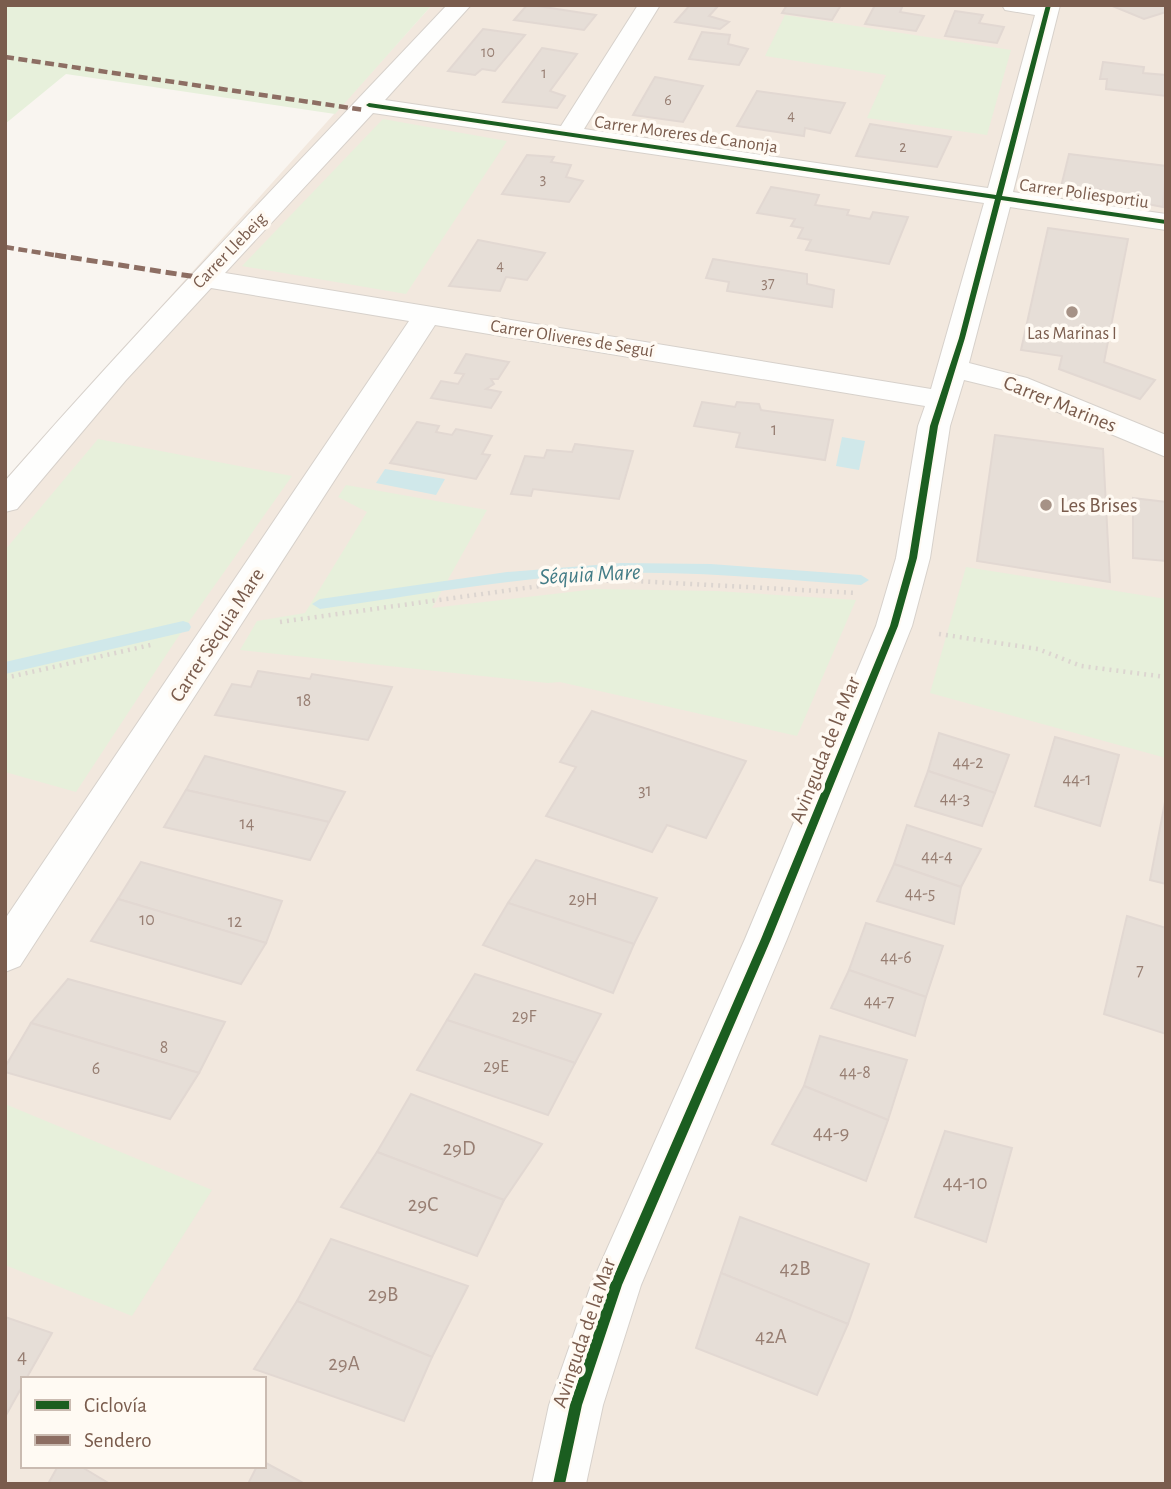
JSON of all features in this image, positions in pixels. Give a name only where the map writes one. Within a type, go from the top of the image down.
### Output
[{"type":"street","name":"Carrer Llebeig","points":[[5,502],[115,374],[460,5]]},
{"type":"street","points":[[568,134],[649,5]]},
{"type":"street","name":"Avinguda de la Mar","points":[[559,1484],[576,1405],[616,1285],[766,939],[894,626],[912,558],[934,426],[999,197],[1037,7]]},
{"type":"street","name":"Carrer Moreres de Canonja","points":[[369,105],[999,197]]},
{"type":"street","name":"Carrer Poliesportiu","points":[[999,197],[1166,222]]},
{"type":"street","name":"Carrer Oliveres de Seguí","points":[[203,278],[913,396],[947,383]]},
{"type":"street","name":"Carrer Sèquia Mare","points":[[5,954],[427,315]]},
{"type":"street","name":"Carrer Marines","points":[[947,383],[1016,384],[1166,447]]},
{"type":"path","points":[[5,678],[219,632],[547,585],[618,580],[855,593]]},
{"type":"path","points":[[894,626],[1038,649],[1081,666],[1166,677]]},
{"type":"shaded area","points":[[432,5],[1166,5],[1166,1484],[5,1484],[5,480]]},
{"type":"green space","points":[[5,5],[432,5],[335,114],[66,74],[5,124]]},
{"type":"green space","points":[[785,15],[1011,50],[987,135],[867,118],[886,75],[765,56]]},
{"type":"green space","points":[[383,119],[507,141],[406,294],[242,266]]},
{"type":"green space","points":[[98,439],[292,476],[176,640],[76,792],[5,772],[5,550]]},
{"type":"green space","points":[[346,485],[487,510],[432,608],[596,589],[716,591],[856,600],[797,736],[560,682],[548,683],[240,650],[257,621],[305,613],[367,512],[338,497]]},
{"type":"green space","points":[[966,567],[1166,599],[1166,758],[930,693]]},
{"type":"green space","points":[[5,1104],[212,1190],[132,1316],[5,1265]]},
{"type":"water","points":[[842,437],[865,441],[859,470],[836,466]]},
{"type":"water","points":[[385,469],[445,479],[436,495],[376,483]]},
{"type":"building","points":[[527,5],[596,15],[584,30],[514,20]]},
{"type":"building","points":[[690,5],[719,5],[709,16],[729,22],[720,29],[675,22]]},
{"type":"building","points":[[787,5],[841,5],[832,20],[782,13]]},
{"type":"building","points":[[875,5],[903,5],[900,12],[924,16],[916,31],[865,24]]},
{"type":"building","points":[[1110,5],[1166,5],[1166,12],[1144,19]]},
{"type":"building","points":[[955,11],[983,15],[979,23],[1004,27],[997,43],[945,36]]},
{"type":"building","points":[[483,29],[525,35],[495,71],[482,69],[475,75],[448,71]]},
{"type":"building","points":[[702,32],[730,35],[728,44],[748,49],[739,65],[689,59]]},
{"type":"building","points":[[542,48],[577,54],[550,91],[565,96],[557,108],[503,102]]},
{"type":"building","points":[[1103,62],[1144,67],[1143,73],[1166,75],[1166,96],[1106,89],[1107,79],[1100,79]]},
{"type":"building","points":[[655,77],[703,86],[683,122],[633,115]]},
{"type":"building","points":[[757,91],[845,103],[830,133],[805,128],[804,136],[737,126]]},
{"type":"building","points":[[870,124],[951,137],[937,167],[856,156]]},
{"type":"building","points":[[1069,154],[1166,166],[1163,207],[1142,203],[1143,197],[1125,194],[1122,201],[1100,197],[1102,190],[1088,188],[1086,195],[1060,191]]},
{"type":"building","points":[[527,155],[554,157],[551,162],[571,165],[566,177],[583,181],[569,202],[502,194]]},
{"type":"building","points":[[771,187],[819,195],[815,205],[849,210],[847,215],[870,219],[873,212],[908,217],[889,264],[806,250],[811,240],[798,238],[803,228],[791,226],[795,219],[757,213]]},
{"type":"building","name":"Las Marinas I","points":[[1048,228],[1128,239],[1104,362],[1155,380],[1140,399],[1059,369],[1062,356],[1021,350]]},
{"type":"building","points":[[478,240],[545,253],[527,280],[506,277],[500,291],[449,286]]},
{"type":"building","points":[[713,259],[807,274],[807,284],[834,290],[832,307],[727,291],[729,282],[706,278]]},
{"type":"building","points":[[466,354],[509,362],[498,379],[491,379],[494,384],[486,389],[501,392],[491,408],[431,398],[441,381],[458,384],[464,374],[455,373]]},
{"type":"building","points":[[702,402],[735,407],[737,402],[759,404],[761,410],[833,420],[825,460],[736,447],[740,433],[694,426]]},
{"type":"building","points":[[417,422],[439,426],[436,432],[452,435],[456,429],[492,436],[482,454],[490,455],[476,479],[390,463]]},
{"type":"building","name":"Les Brises","points":[[995,435],[1103,449],[1110,582],[977,561]]},
{"type":"building","points":[[575,444],[633,451],[619,499],[533,489],[531,496],[511,494],[525,456],[544,458],[547,450],[572,452]]},
{"type":"building","points":[[1133,498],[1166,502],[1166,561],[1133,558]]},
{"type":"building","points":[[258,671],[310,679],[312,674],[392,687],[368,740],[215,715],[232,684],[251,687]]},
{"type":"building","points":[[592,711],[746,761],[706,838],[667,825],[652,852],[546,816],[576,767],[560,762]]},
{"type":"building","points":[[939,733],[1009,755],[995,793],[928,771]]},
{"type":"building","points":[[1055,737],[1119,755],[1100,826],[1035,806]]},
{"type":"building","points":[[205,756],[345,792],[329,822],[186,790]]},
{"type":"building","points":[[928,771],[995,793],[982,826],[915,806]]},
{"type":"building","points":[[186,790],[329,822],[310,860],[164,827]]},
{"type":"building","points":[[1166,797],[1166,884],[1150,880]]},
{"type":"building","points":[[907,825],[981,849],[961,887],[894,864]]},
{"type":"building","points":[[536,860],[657,898],[634,944],[508,903]]},
{"type":"building","points":[[141,862],[282,901],[266,943],[118,899]]},
{"type":"building","points":[[894,864],[961,887],[954,924],[877,901]]},
{"type":"building","points":[[118,899],[266,943],[241,984],[91,941]]},
{"type":"building","points":[[508,903],[634,944],[613,993],[483,945]]},
{"type":"building","points":[[1127,916],[1166,928],[1166,1034],[1104,1014]]},
{"type":"building","points":[[866,923],[943,946],[926,997],[849,970]]},
{"type":"building","points":[[849,970],[926,997],[915,1036],[831,1008]]},
{"type":"building","points":[[475,974],[601,1014],[575,1063],[447,1020]]},
{"type":"building","points":[[68,979],[225,1022],[199,1073],[31,1023]]},
{"type":"building","points":[[447,1020],[575,1063],[548,1115],[417,1070]]},
{"type":"building","points":[[31,1023],[199,1073],[170,1119],[5,1072],[5,1067]]},
{"type":"building","points":[[820,1036],[907,1060],[888,1120],[804,1086]]},
{"type":"building","points":[[804,1086],[888,1120],[866,1181],[772,1144]]},
{"type":"building","points":[[411,1094],[542,1144],[504,1200],[377,1152]]},
{"type":"building","points":[[945,1131],[1012,1148],[986,1242],[915,1217]]},
{"type":"building","points":[[377,1152],[504,1200],[477,1256],[341,1207]]},
{"type":"building","points":[[740,1217],[869,1264],[848,1324],[721,1273]]},
{"type":"building","points":[[331,1239],[468,1286],[432,1357],[297,1301]]},
{"type":"building","points":[[721,1273],[848,1324],[817,1395],[696,1348]]},
{"type":"building","points":[[297,1301],[432,1357],[404,1421],[254,1369]]},
{"type":"building","points":[[5,1317],[52,1333],[27,1377],[21,1377],[21,1389],[5,1417]]},
{"type":"building","points":[[266,1463],[305,1484],[248,1484],[256,1468],[266,1468]]},
{"type":"building","points":[[57,1468],[83,1468],[110,1484],[48,1484]]},
{"type":"waterway","name":"Séquia Mare","points":[[320,604],[507,577],[621,568],[711,570],[861,580]]},
{"type":"waterway","name":"Séquia Mare","points":[[5,668],[183,627]]},
{"type":"marked path","points":[[5,57],[364,110]]},
{"type":"marked path","points":[[5,247],[203,278]]},
{"type":"cycle path","points":[[559,1484],[576,1405],[616,1285],[766,939],[894,626],[913,558],[934,426],[962,338],[1049,5]]},
{"type":"cycle path","points":[[369,105],[1166,222]]},
{"type":"place","name":"Las Marinas I","points":[[1072,312]]},
{"type":"place","name":"Les Brises","points":[[1046,505]]}]
